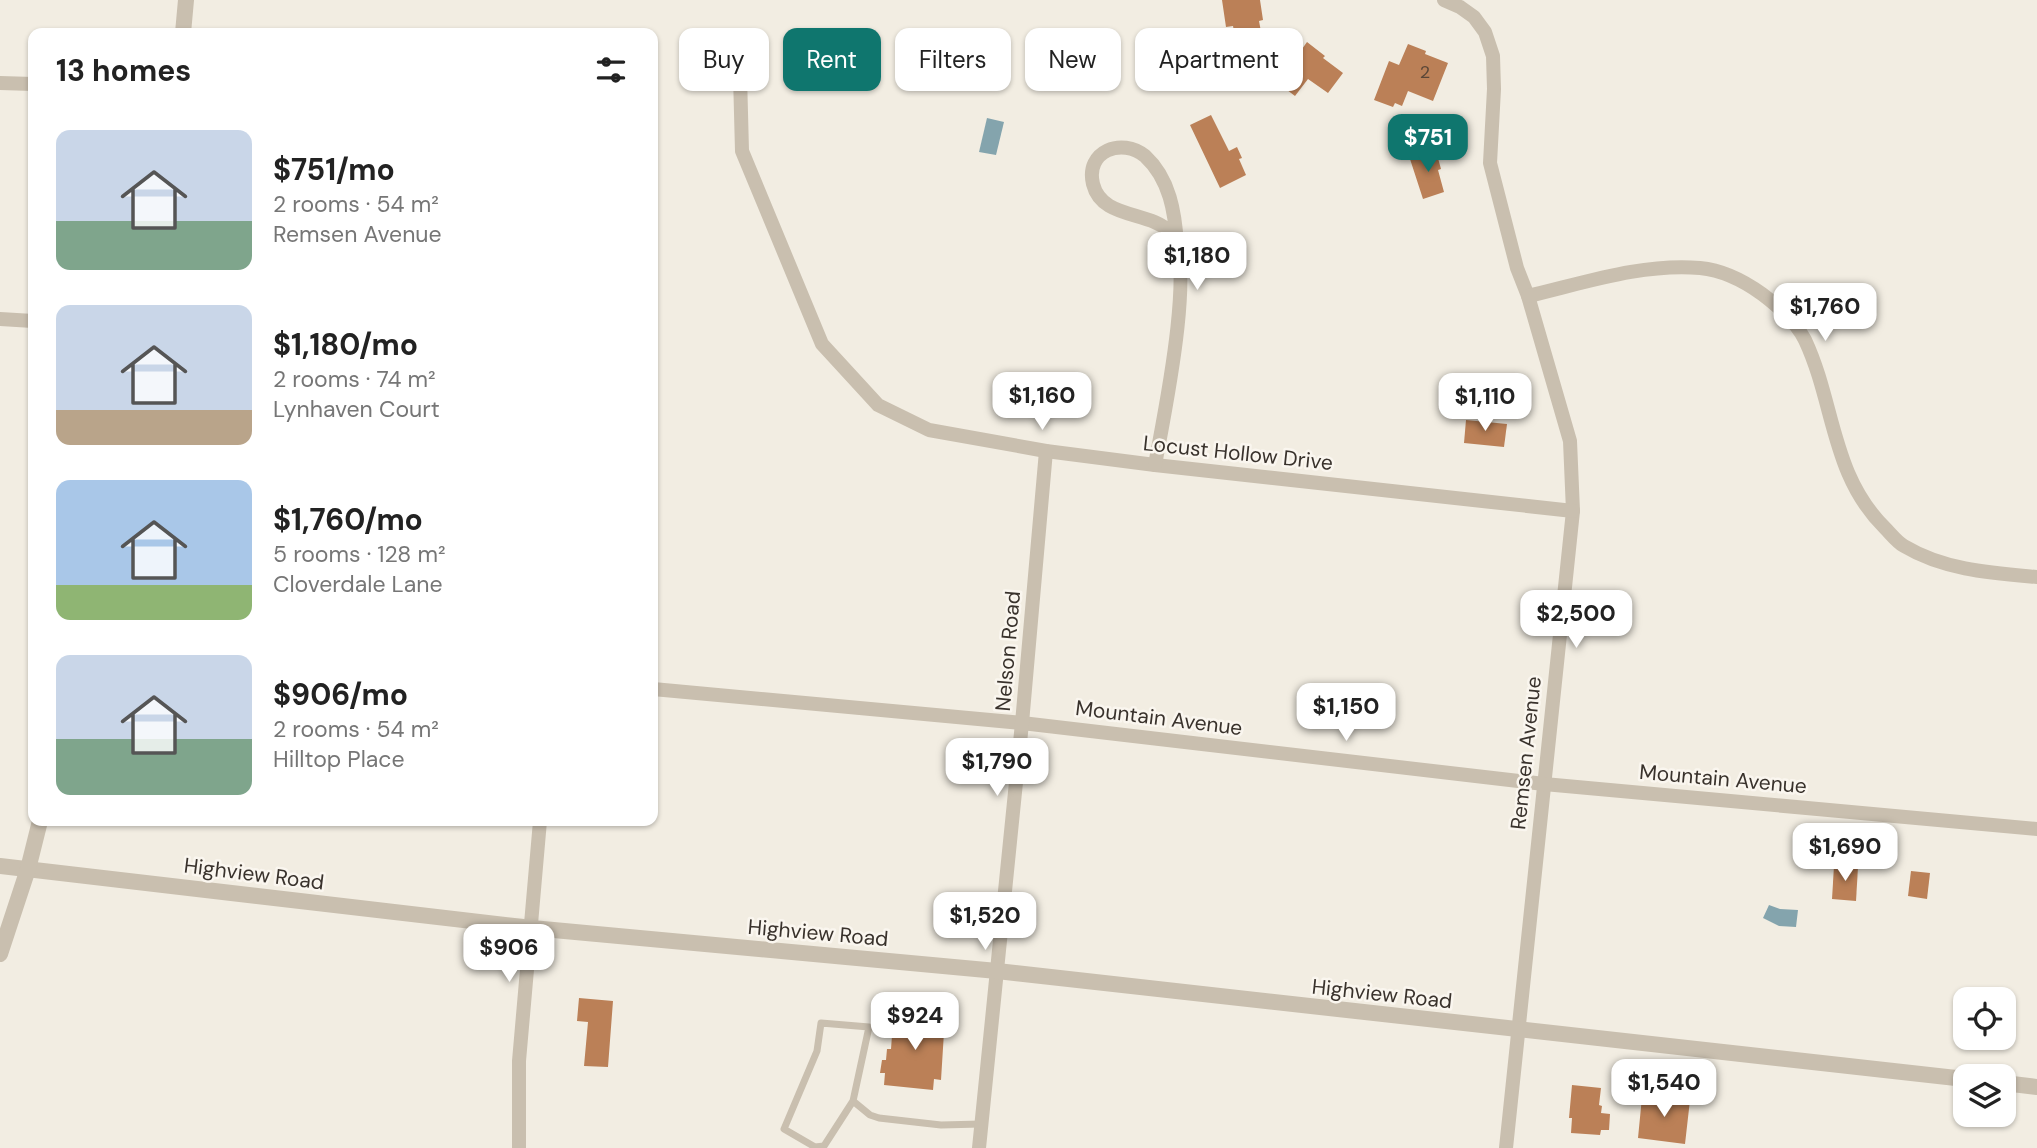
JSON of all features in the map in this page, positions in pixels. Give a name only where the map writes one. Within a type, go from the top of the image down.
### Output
[{"type":"street","points":[[183,28],[186,0]]},
{"type":"street","name":"Remsen Avenue","points":[[1444,0],[1474,17],[1485,32],[1493,56],[1490,163],[1514,257],[1570,441],[1573,511],[1506,1148]]},
{"type":"street","points":[[0,83],[28,84]]},
{"type":"street","name":"Locust Hollow Drive","points":[[740,91],[742,150],[822,344],[878,405],[929,430],[1046,450],[1154,465],[1573,511]]},
{"type":"street","points":[[1154,465],[1173,365],[1181,281],[1177,244],[1171,200],[1161,177],[1144,156],[1123,146],[1114,147],[1098,156],[1092,177],[1099,197],[1119,211],[1164,228],[1171,233],[1177,244]]},
{"type":"street","points":[[1528,296],[1649,268],[1701,268],[1748,284],[1780,308],[1805,339],[1843,465],[1870,514],[1902,545],[1943,565],[2037,578]]},
{"type":"street","points":[[0,319],[28,321]]},
{"type":"street","name":"Nelson Road","points":[[979,1148],[1023,723],[1046,450]]},
{"type":"street","name":"Mountain Avenue","points":[[658,689],[1023,723],[1544,784],[2037,830]]},
{"type":"street","points":[[0,954],[28,869],[39,826]]},
{"type":"street","points":[[519,1148],[519,1060],[540,826]]},
{"type":"street","name":"Highview Road","points":[[0,866],[532,928],[998,971],[1953,1078]]},
{"type":"street","points":[[2016,1084],[2037,1087]]},
{"type":"lane","points":[[821,1023],[869,1027],[853,1101],[824,1146],[815,1147],[784,1129],[817,1051],[821,1023]]},
{"type":"lane","points":[[853,1101],[870,1115],[879,1118],[941,1125],[982,1124]]},
{"type":"water","points":[[987,118],[1004,122],[996,155],[979,152]]},
{"type":"water","points":[[1769,905],[1798,910],[1796,927],[1779,926],[1763,918]]},
{"type":"building","points":[[1222,0],[1260,0],[1263,20],[1259,21],[1260,28],[1226,27]]},
{"type":"building","points":[[1307,42],[1343,73],[1328,93],[1308,79],[1303,86],[1303,48]]},
{"type":"building","points":[[1408,44],[1448,63],[1433,101],[1408,91],[1402,106],[1395,103],[1393,107],[1374,100],[1389,61],[1399,65]]},
{"type":"building","points":[[1211,115],[1229,151],[1237,147],[1246,175],[1220,188],[1190,125]]},
{"type":"building","points":[[1436,151],[1444,192],[1423,199],[1410,159]]},
{"type":"building","points":[[1466,420],[1507,424],[1504,447],[1464,443]]},
{"type":"building","points":[[1834,866],[1858,867],[1856,901],[1832,899]]},
{"type":"building","points":[[1911,871],[1930,873],[1927,899],[1908,896]]},
{"type":"building","points":[[579,998],[613,1001],[608,1067],[584,1066],[588,1022],[577,1021]]},
{"type":"building","points":[[900,1012],[945,1016],[941,1080],[934,1079],[933,1090],[884,1085],[885,1073],[880,1073],[882,1060],[886,1060],[887,1049],[891,1049],[893,1022],[899,1022]]},
{"type":"building","points":[[1572,1085],[1601,1088],[1599,1105],[1602,1106],[1601,1113],[1610,1114],[1609,1130],[1601,1130],[1600,1135],[1571,1133],[1572,1118],[1569,1118]]},
{"type":"building","points":[[1653,1095],[1690,1100],[1685,1144],[1638,1138],[1642,1097],[1652,1098]]}]
